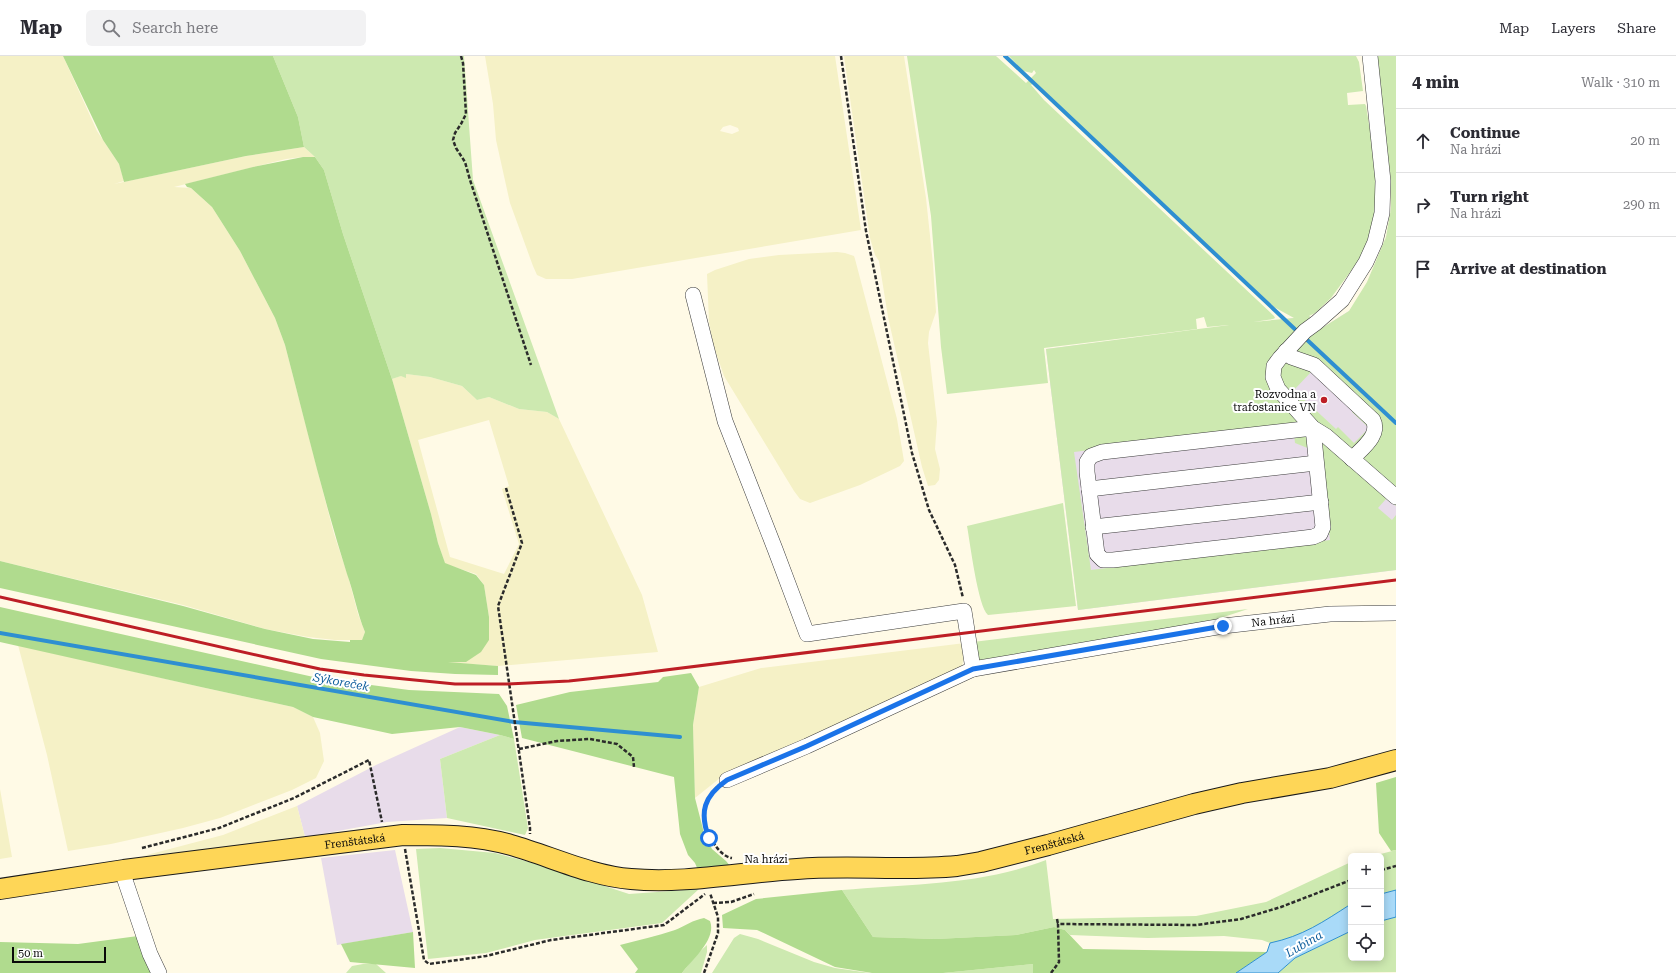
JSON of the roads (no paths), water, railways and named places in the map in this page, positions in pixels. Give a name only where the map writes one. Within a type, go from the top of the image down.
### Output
[{"type":"main road","name":"Frenštátská","points":[[0,889],[124,870],[394,836],[443,835],[485,838],[618,877],[631,879],[665,879],[707,884],[736,867],[797,869],[842,867],[943,867],[981,862],[1194,804],[1247,792],[1330,778],[1396,760]]},
{"type":"street","points":[[1370,56],[1383,181],[1383,209],[1378,233],[1366,262],[1342,300],[1286,351],[1274,366],[1273,380],[1286,398],[1313,428],[1326,436],[1396,497]]},
{"type":"street","points":[[693,295],[725,421],[776,549],[807,634],[964,610],[973,669]]},
{"type":"street","points":[[1286,351],[1291,357],[1314,365],[1373,420],[1375,426],[1373,436],[1352,459]]},
{"type":"street","points":[[1313,428],[1320,502],[1324,527],[1320,534],[1313,537],[1121,559],[1103,560],[1097,554],[1087,462],[1091,456],[1102,452],[1313,428]]},
{"type":"street","points":[[1089,489],[1316,463]]},
{"type":"street","points":[[1093,527],[1320,502]]},
{"type":"street","name":"Na hrázi","points":[[727,780],[807,746],[973,669],[1223,626],[1330,614],[1396,613]]},
{"type":"street","points":[[124,870],[150,954],[159,973]]},
{"type":"water","points":[[1396,890],[1396,917],[1384,920],[1384,893]]},
{"type":"water","name":"Lubina","points":[[1348,906],[1348,932],[1295,958],[1278,973],[1236,973],[1267,952],[1270,943],[1303,932]]},
{"type":"waterway","points":[[1005,56],[1299,333]]},
{"type":"waterway","points":[[1304,337],[1396,423]]},
{"type":"waterway","name":"Sýkoreček","points":[[0,633],[514,722],[680,737]]},
{"type":"railway","points":[[0,597],[320,669],[455,684],[508,684],[569,681],[625,675],[1396,580]]},
{"type":"place","name":"Rozvodna a trafostanice VN","points":[[1324,400]]}]
